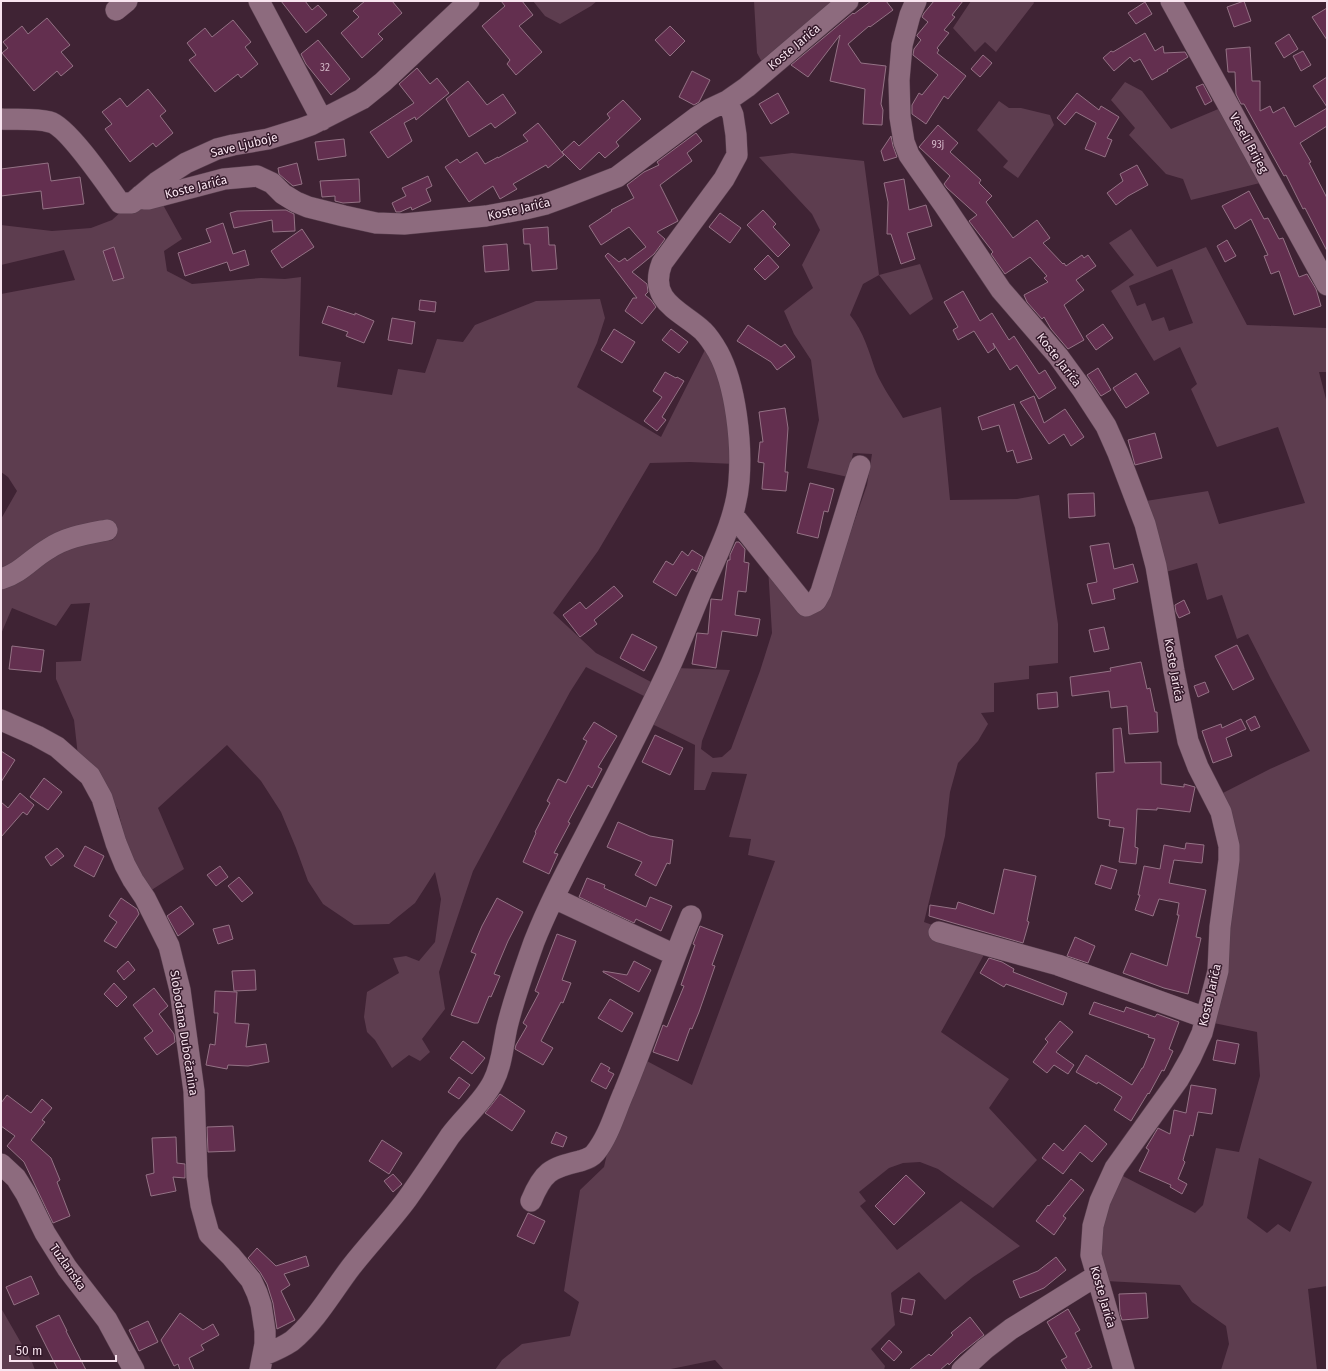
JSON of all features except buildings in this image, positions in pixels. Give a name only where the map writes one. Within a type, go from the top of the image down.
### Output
[{"type":"street","points":[[259,1],[322,120]]},
{"type":"street","name":"Save Ljuboje","points":[[1,119],[39,120],[52,122],[58,125],[76,144],[120,203],[132,203],[157,182],[186,163],[217,149],[284,134],[311,125],[351,105],[370,93],[469,1]]},
{"type":"street","name":"Koste Jarića","points":[[140,196],[144,199],[148,199],[224,179],[257,176],[272,183],[290,198],[308,207],[376,223],[404,224],[486,216],[546,204],[617,177],[697,117],[727,101],[747,87],[848,1]]},
{"type":"street","name":"Koste Jarića","points":[[916,1],[910,15],[902,46],[899,80],[900,117],[904,142],[909,155],[948,210],[1001,290],[1058,356],[1106,426],[1147,531],[1156,566],[1188,741],[1198,767],[1221,812],[1229,846],[1229,860],[1220,927],[1218,971],[1202,1033],[1178,1080],[1115,1168],[1106,1184],[1093,1226],[1091,1255],[1124,1370]]},
{"type":"street","name":"Veseli Brijeg","points":[[1171,1],[1327,285]]},
{"type":"street","points":[[262,1363],[292,1340],[309,1324],[350,1268],[406,1200],[461,1122],[478,1103],[494,1081],[501,1060],[506,1029],[534,942],[554,898],[672,662],[733,515],[739,486],[740,438],[727,370],[718,351],[703,331],[674,310],[658,286],[658,274],[662,263],[724,179],[737,155],[733,115],[727,101]]},
{"type":"street","points":[[733,515],[806,606],[816,601],[821,592],[860,466]]},
{"type":"street","points":[[1,579],[12,576],[48,549],[71,537],[107,530]]},
{"type":"street","name":"Slobodana Dubočanina","points":[[1,720],[38,736],[57,747],[90,776],[102,798],[116,843],[125,865],[148,904],[169,946],[180,990],[194,1091],[197,1177],[201,1205],[209,1234],[251,1280],[257,1293],[261,1305],[265,1331],[262,1363]]},
{"type":"street","points":[[554,898],[675,954]]},
{"type":"street","points":[[531,1200],[537,1187],[549,1172],[559,1166],[590,1158],[596,1152],[606,1134],[644,1043],[675,954],[691,916]]},
{"type":"street","points":[[939,932],[1058,966],[1206,1018]]},
{"type":"street","name":"Tuzlanska","points":[[1,1164],[16,1178],[26,1194],[45,1233],[67,1268],[107,1320],[134,1370]]},
{"type":"street","points":[[962,1370],[985,1349],[1011,1329],[1096,1276]]},
{"type":"shaded area","points":[[533,1],[597,1],[560,24],[545,16]]},
{"type":"shaded area","points":[[754,1],[835,1],[764,66],[757,53]]},
{"type":"shaded area","points":[[971,1],[1033,1],[1034,3],[996,52],[985,42],[975,52],[953,28]]},
{"type":"shaded area","points":[[1125,82],[1142,91],[1171,129],[1223,107],[1264,182],[1191,200],[1183,179],[1166,174],[1129,135],[1135,128],[1111,100]]},
{"type":"shaded area","points":[[999,101],[1009,108],[1021,108],[1050,115],[1054,125],[1018,178],[1003,167],[1008,161],[977,130]]},
{"type":"shaded area","points":[[792,153],[864,161],[879,275],[863,284],[850,315],[863,335],[876,372],[885,390],[903,418],[941,407],[950,500],[1017,499],[1039,495],[1058,624],[1058,663],[1029,666],[1029,679],[994,683],[994,712],[981,713],[988,724],[978,741],[958,763],[950,792],[945,836],[924,922],[986,951],[941,1032],[1009,1079],[989,1108],[1037,1160],[993,1208],[938,1169],[920,1162],[903,1163],[889,1168],[859,1192],[866,1201],[860,1206],[897,1250],[961,1201],[1020,1246],[973,1277],[945,1300],[919,1272],[891,1293],[895,1325],[871,1349],[885,1366],[884,1370],[724,1370],[715,1360],[666,1370],[495,1370],[502,1360],[522,1344],[570,1336],[579,1302],[564,1291],[580,1190],[604,1167],[611,1136],[645,1060],[692,1085],[775,861],[748,855],[751,839],[729,837],[747,774],[712,772],[705,790],[694,790],[695,745],[650,723],[676,668],[730,670],[702,741],[701,749],[713,758],[722,757],[731,749],[760,671],[772,633],[768,567],[797,611],[803,615],[830,591],[867,485],[872,454],[853,453],[848,477],[807,468],[819,420],[811,360],[794,334],[784,311],[813,288],[802,265],[820,230],[812,214],[759,157]]},
{"type":"shaded area","points":[[162,203],[182,239],[164,251],[167,271],[192,284],[261,278],[285,279],[301,277],[299,356],[341,362],[337,387],[392,395],[398,369],[425,373],[437,339],[463,342],[475,325],[536,301],[600,299],[605,318],[597,343],[577,387],[661,437],[708,344],[720,370],[735,464],[690,462],[650,463],[598,551],[553,613],[596,653],[653,683],[646,697],[586,667],[570,692],[473,871],[439,972],[445,1009],[422,1039],[430,1052],[420,1061],[409,1055],[392,1068],[375,1040],[367,1032],[364,1017],[367,992],[399,973],[393,958],[406,956],[419,961],[435,942],[441,899],[435,872],[415,903],[389,924],[354,925],[323,904],[308,881],[281,812],[261,781],[227,745],[158,808],[184,869],[150,891],[133,872],[118,810],[104,788],[78,756],[74,720],[56,679],[56,662],[81,661],[90,603],[71,604],[56,626],[12,608],[1,634],[1,585],[71,545],[113,540],[112,526],[1,572],[1,519],[17,491],[8,477],[1,472],[1,294],[75,280],[64,250],[1,265],[1,225],[52,231],[91,228],[112,220],[124,209]]},
{"type":"shaded area","points":[[1131,229],[1157,267],[1206,247],[1247,325],[1327,328],[1327,372],[1319,372],[1327,403],[1327,1286],[1308,1289],[1317,1370],[1221,1370],[1229,1344],[1226,1326],[1192,1302],[1180,1285],[1106,1281],[1098,1235],[1119,1174],[1195,1213],[1203,1205],[1216,1148],[1239,1152],[1260,1076],[1257,1032],[1209,1022],[1232,910],[1219,795],[1270,769],[1310,751],[1248,634],[1237,639],[1222,595],[1207,600],[1197,563],[1166,572],[1146,501],[1208,491],[1219,524],[1305,503],[1278,427],[1217,447],[1191,389],[1197,384],[1180,347],[1154,361],[1111,291],[1134,275],[1109,243]],"holes":[[[1172,269],[1193,323],[1169,331],[1164,317],[1152,321],[1145,303],[1137,306],[1129,286]],[[1259,1158],[1312,1182],[1290,1232],[1278,1224],[1267,1233],[1247,1218]]]},
{"type":"shaded area","points":[[920,264],[933,299],[910,315],[879,275]]},
{"type":"shaded area","points":[[1,1308],[32,1362],[35,1370],[1,1370]]}]
